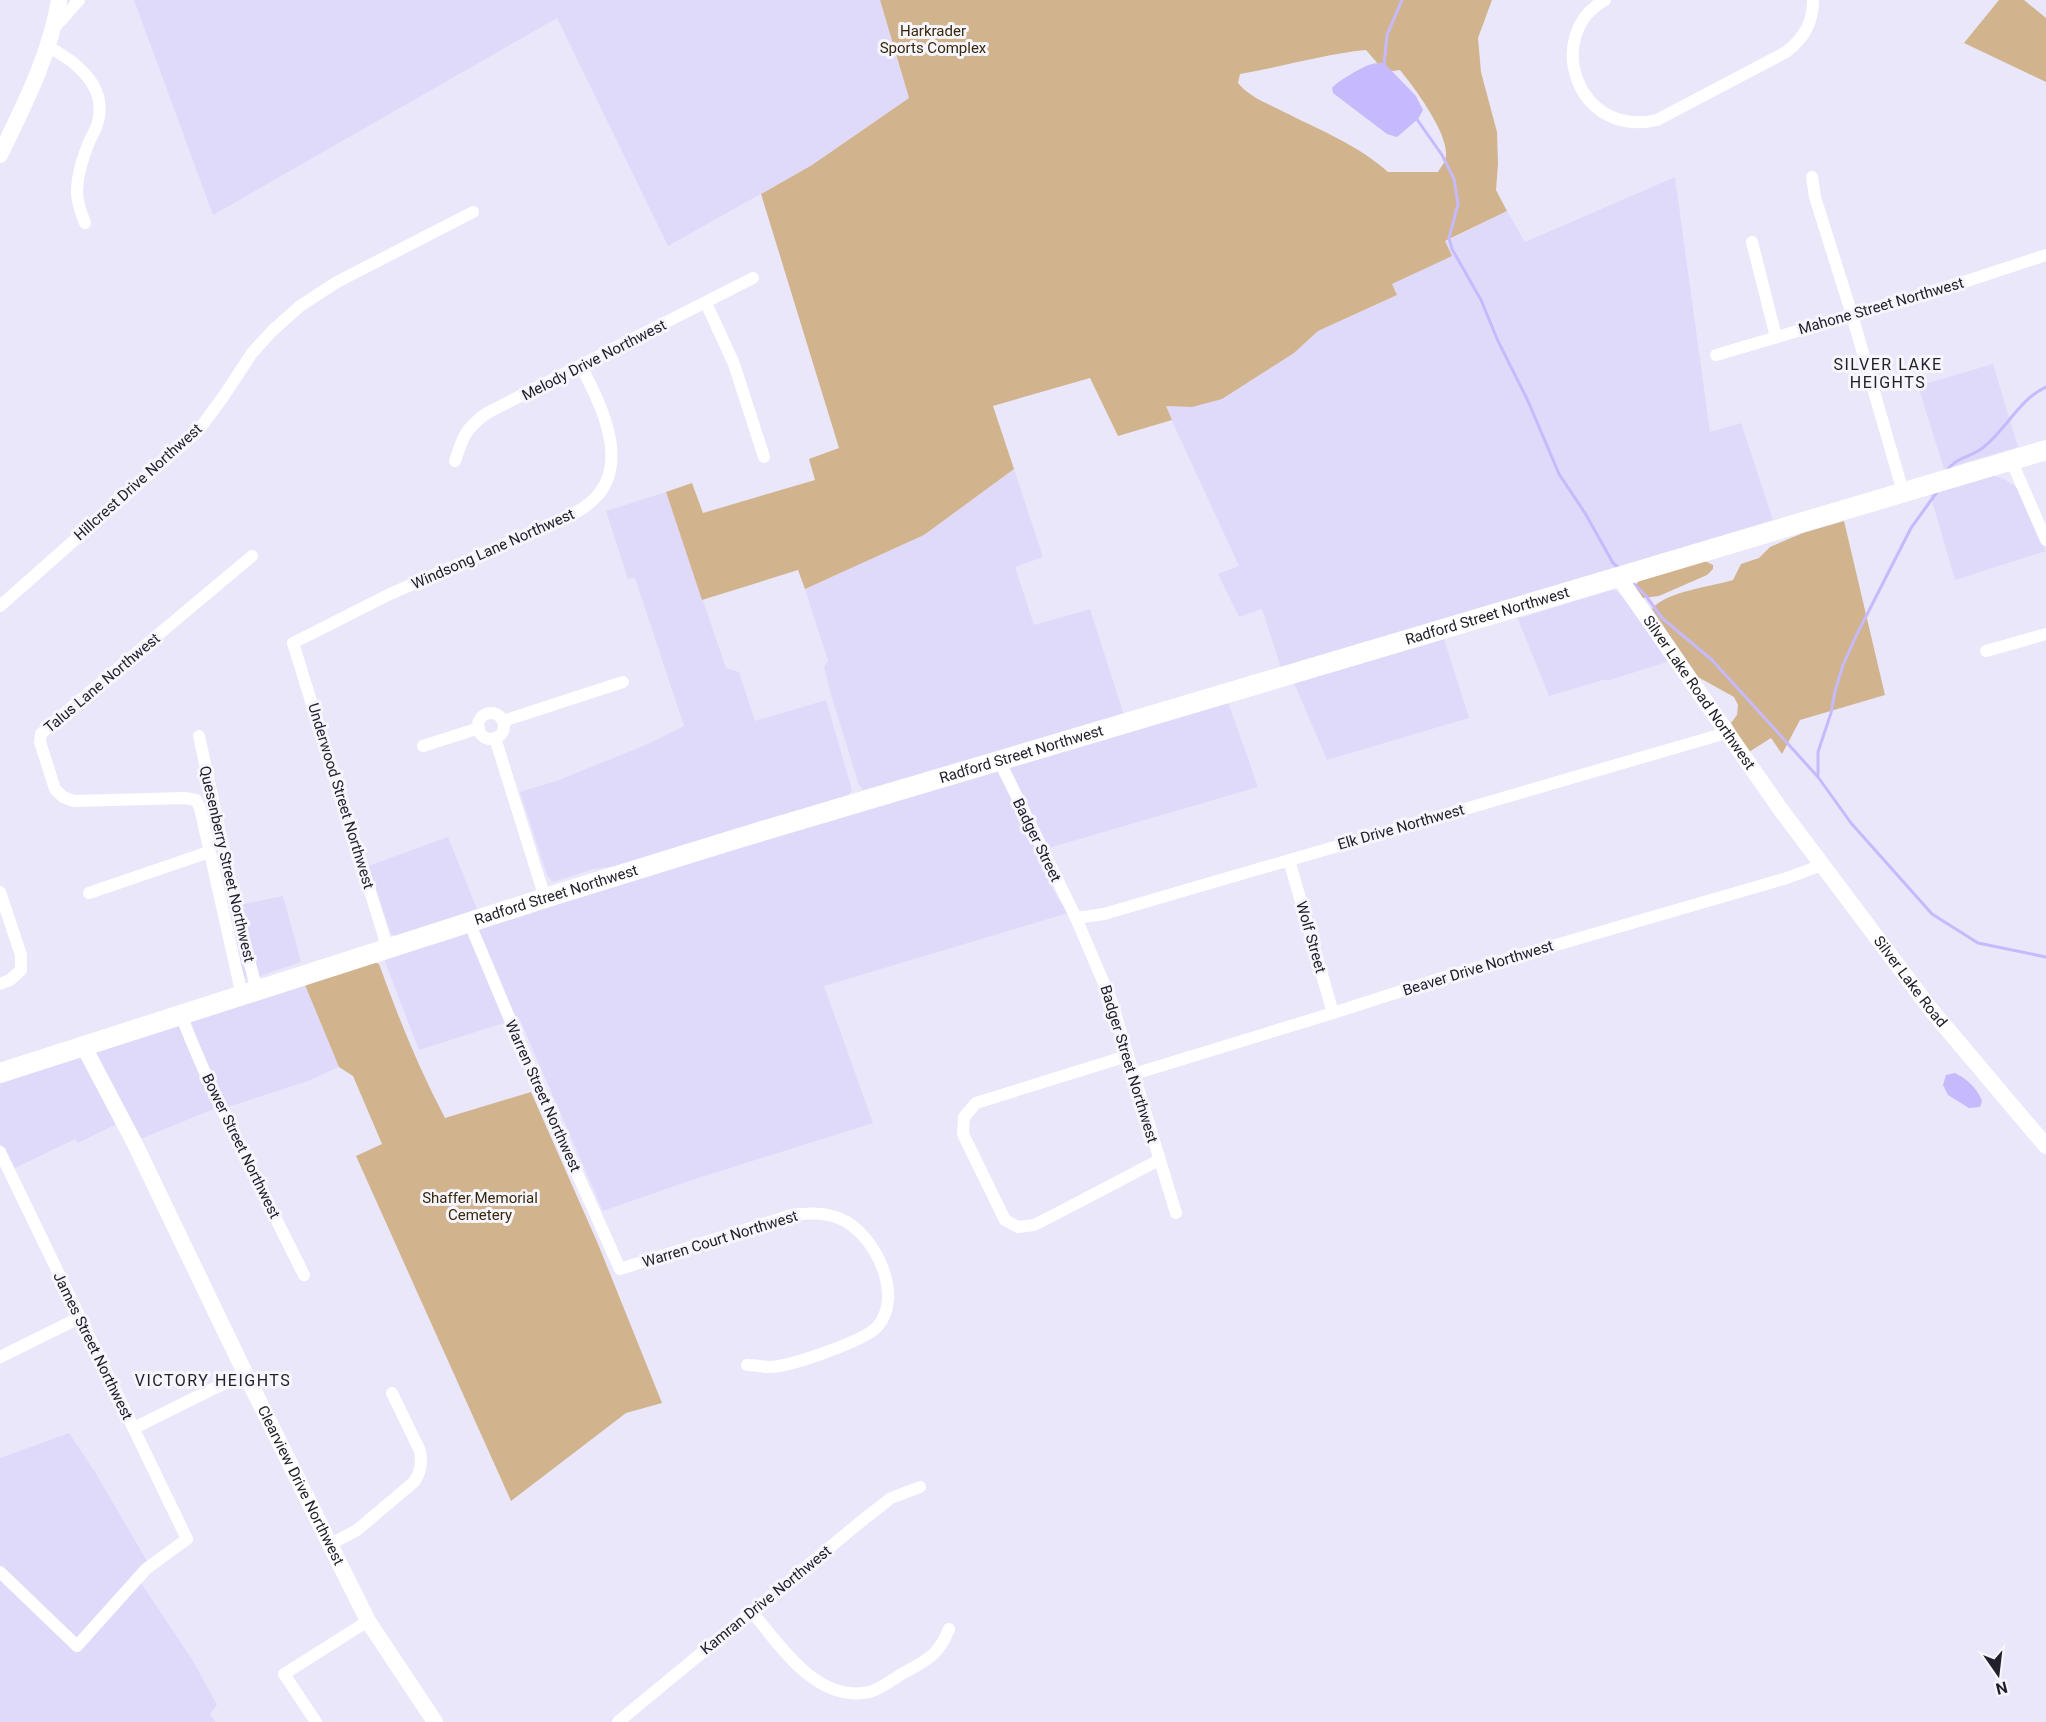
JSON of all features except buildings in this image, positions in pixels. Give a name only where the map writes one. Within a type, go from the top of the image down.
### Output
[{"type":"main road","name":"Radford Street Northwest","points":[[0,1072],[545,898],[999,760],[2046,450]]},
{"type":"street","points":[[0,155],[48,47],[55,27],[58,0]]},
{"type":"street","points":[[55,27],[79,0]]},
{"type":"street","points":[[1605,0],[1580,26],[1573,52],[1577,80],[1583,93],[1602,113],[1626,123],[1641,124],[1657,120],[1786,52],[1798,43],[1808,30],[1813,14],[1813,0]]},
{"type":"street","points":[[48,47],[64,55],[88,75],[98,99],[100,114],[97,128],[83,160],[77,192],[78,206],[85,223]]},
{"type":"street","points":[[1812,177],[1815,197],[1903,492]]},
{"type":"street","name":"Hillcrest Drive Northwest","points":[[0,606],[198,431],[252,353],[300,306],[337,282],[473,212]]},
{"type":"street","points":[[1752,242],[1776,337]]},
{"type":"street","name":"Mahone Street Northwest","points":[[1716,355],[2046,255]]},
{"type":"street","name":"Melody Drive Northwest","points":[[455,460],[471,424],[488,413],[753,278]]},
{"type":"street","points":[[706,303],[734,364],[764,457]]},
{"type":"street","name":"Windsong Lane Northwest","points":[[292,643],[390,594],[579,511],[596,497],[608,481],[612,465],[612,445],[595,393],[581,366]]},
{"type":"street","points":[[2011,460],[2046,540]]},
{"type":"street","name":"Talus Lane Northwest","points":[[250,993],[196,800],[185,798],[74,801],[63,797],[55,789],[40,742],[41,734],[48,727],[252,556]]},
{"type":"street","name":"Silver Lake Road Northwest","points":[[1618,576],[1781,810]]},
{"type":"street","points":[[1986,651],[2046,634]]},
{"type":"street","name":"Underwood Street Northwest","points":[[292,643],[388,948]]},
{"type":"street","points":[[503,721],[623,682]]},
{"type":"street","points":[[490,714],[498,715],[503,721],[504,730],[495,738],[487,738],[480,732],[483,717],[490,714]]},
{"type":"street","points":[[423,746],[479,728]]},
{"type":"street","name":"Elk Drive Northwest","points":[[1076,918],[1104,914],[1726,733]]},
{"type":"street","name":"Quesenberry Street Northwest","points":[[199,736],[241,929],[250,993]]},
{"type":"street","points":[[495,738],[545,898]]},
{"type":"street","name":"Badger Street","points":[[999,760],[1076,918]]},
{"type":"street","name":"Silver Lake Road","points":[[1781,810],[1932,1011],[2046,1146]]},
{"type":"street","points":[[88,893],[209,852]]},
{"type":"street","name":"Wolf Street","points":[[1289,860],[1333,1013]]},
{"type":"street","name":"Beaver Drive Northwest","points":[[1134,1074],[1445,977],[1822,866]]},
{"type":"street","points":[[0,892],[21,955],[21,970],[10,980],[0,984]]},
{"type":"street","name":"Badger Street Northwest","points":[[1076,918],[1111,1000],[1176,1213]]},
{"type":"street","name":"Warren Street Northwest","points":[[469,922],[538,1086],[620,1269]]},
{"type":"street","name":"Bower Street Northwest","points":[[181,1015],[234,1135],[304,1275]]},
{"type":"street","name":"Clearview Drive Northwest","points":[[84,1047],[134,1142],[368,1621],[435,1722]]},
{"type":"street","points":[[1127,1056],[976,1103],[964,1117],[963,1134],[1005,1220],[1018,1227],[1034,1225],[1159,1160]]},
{"type":"street","name":"James Street Northwest","points":[[0,1152],[187,1539],[146,1569],[77,1646],[0,1572]]},
{"type":"street","name":"Warren Court Northwest","points":[[620,1269],[792,1215],[824,1214],[843,1219],[861,1232],[875,1251],[889,1292],[884,1315],[877,1327],[864,1337],[847,1345],[816,1355],[772,1367],[747,1365]]},
{"type":"street","points":[[0,1357],[79,1318]]},
{"type":"street","points":[[134,1428],[245,1373]]},
{"type":"street","points":[[329,1545],[357,1530],[414,1482],[418,1476],[420,1451],[392,1393]]},
{"type":"street","name":"Kamran Drive Northwest","points":[[618,1722],[891,1498],[920,1487]]},
{"type":"street","points":[[752,1612],[807,1674],[824,1687],[844,1693],[864,1693],[883,1686],[933,1656],[943,1645],[949,1629]]},
{"type":"street","points":[[316,1722],[284,1674],[368,1621]]},
{"type":"shaded area","points":[[134,0],[880,0],[909,98],[812,165],[668,246],[557,18],[213,215]]},
{"type":"shaded area","points":[[1384,63],[1416,96],[1423,110],[1418,119],[1397,137],[1387,134],[1333,93],[1332,88],[1366,66]]},
{"type":"shaded area","points":[[1675,177],[1710,432],[1741,423],[1773,520],[1281,668],[1262,609],[1239,617],[1218,574],[1239,566],[1165,406],[1192,407],[1294,353],[1318,331],[1397,295],[1391,284],[1451,256],[1445,242],[1507,211],[1525,242]]},
{"type":"shaded area","points":[[1993,364],[2018,447],[1944,469],[1918,386]]},
{"type":"shaded area","points":[[1014,469],[1043,557],[1015,567],[1034,625],[1090,609],[1124,715],[863,790],[859,785],[831,695],[824,666],[828,661],[805,589],[924,535]]},
{"type":"shaded area","points":[[1991,475],[2015,486],[2022,495],[2046,551],[1955,580],[1930,494]]},
{"type":"shaded area","points":[[666,492],[726,668],[739,672],[755,721],[826,700],[852,790],[848,796],[618,866],[594,869],[553,882],[547,875],[520,792],[556,781],[648,744],[684,726],[635,578],[628,579],[606,511]]},
{"type":"shaded area","points":[[1612,590],[1617,591],[1623,597],[1670,661],[1549,696],[1517,617]]},
{"type":"shaded area","points":[[1444,639],[1469,718],[1327,760],[1294,683]]},
{"type":"shaded area","points":[[1228,702],[1258,787],[1035,852],[1056,895],[1068,913],[824,986],[873,1123],[692,1180],[603,1211],[519,1018],[419,1050],[385,962],[386,958],[684,864]]},
{"type":"shaded area","points":[[448,837],[477,909],[396,936],[391,934],[368,866]]},
{"type":"shaded area","points":[[283,896],[301,962],[248,980],[243,974],[229,907]]},
{"type":"shaded area","points":[[305,985],[339,1067],[308,1081],[228,1107],[226,1104],[138,1140],[127,1119],[78,1143],[75,1139],[13,1169],[0,1143],[0,1083]]},
{"type":"shaded area","points":[[1955,1073],[1977,1092],[1982,1101],[1980,1107],[1969,1108],[1948,1095],[1943,1085],[1946,1075]]},
{"type":"shaded area","points":[[69,1433],[95,1472],[147,1561],[135,1574],[193,1661],[217,1705],[210,1714],[215,1722],[0,1722],[0,1458]]},
{"type":"green space","name":"Harkrader Sports Complex","points":[[880,0],[1492,0],[1478,38],[1481,72],[1497,132],[1496,190],[1507,211],[1445,241],[1452,256],[1392,284],[1397,295],[1318,331],[1294,353],[1222,399],[1192,407],[1166,406],[1172,420],[1118,436],[1090,378],[993,406],[1014,469],[924,535],[805,589],[798,570],[702,600],[666,492],[692,483],[703,513],[815,480],[809,459],[839,448],[761,194],[812,165],[909,98]],"holes":[[[1366,50],[1385,72],[1400,70],[1436,123],[1442,135],[1446,155],[1438,172],[1388,172],[1351,146],[1260,100],[1238,83],[1240,74],[1334,54]]]},
{"type":"green space","points":[[1999,0],[2024,0],[2046,18],[2046,82],[1964,43]]},
{"type":"green space","points":[[1844,521],[1885,695],[1800,720],[1782,754],[1771,738],[1749,752],[1731,723],[1737,715],[1738,705],[1734,697],[1698,677],[1652,609],[1678,594],[1733,580],[1741,564],[1759,558],[1770,547],[1803,533]]},
{"type":"green space","points":[[1705,561],[1713,565],[1713,569],[1707,575],[1659,596],[1642,598],[1633,588],[1640,580]]},
{"type":"green space","name":"Shaffer Memorial Cemetery","points":[[374,962],[379,964],[409,1042],[445,1118],[531,1092],[598,1244],[662,1403],[626,1413],[511,1501],[356,1156],[382,1144],[353,1076],[339,1067],[305,985]]},
{"type":"waterway","points":[[1384,65],[1387,35],[1402,0]]},
{"type":"waterway","points":[[1416,118],[1442,155],[1454,179],[1458,204],[1449,238],[1452,249],[1481,300],[1559,474],[1585,513],[1613,563],[1619,568]]},
{"type":"waterway","points":[[1946,472],[1953,464],[1981,449],[2036,392],[2046,387]]},
{"type":"waterway","points":[[1818,775],[1818,752],[1843,665],[1911,528],[1937,492]]},
{"type":"waterway","points":[[1632,582],[1662,618],[1712,660],[1818,777],[1851,823],[1932,914],[1978,943],[2046,957]]},
{"type":"district","name":"SILVER LAKE HEIGHTS","points":[[1888,373]]},
{"type":"district","name":"VICTORY HEIGHTS","points":[[213,1380]]}]
